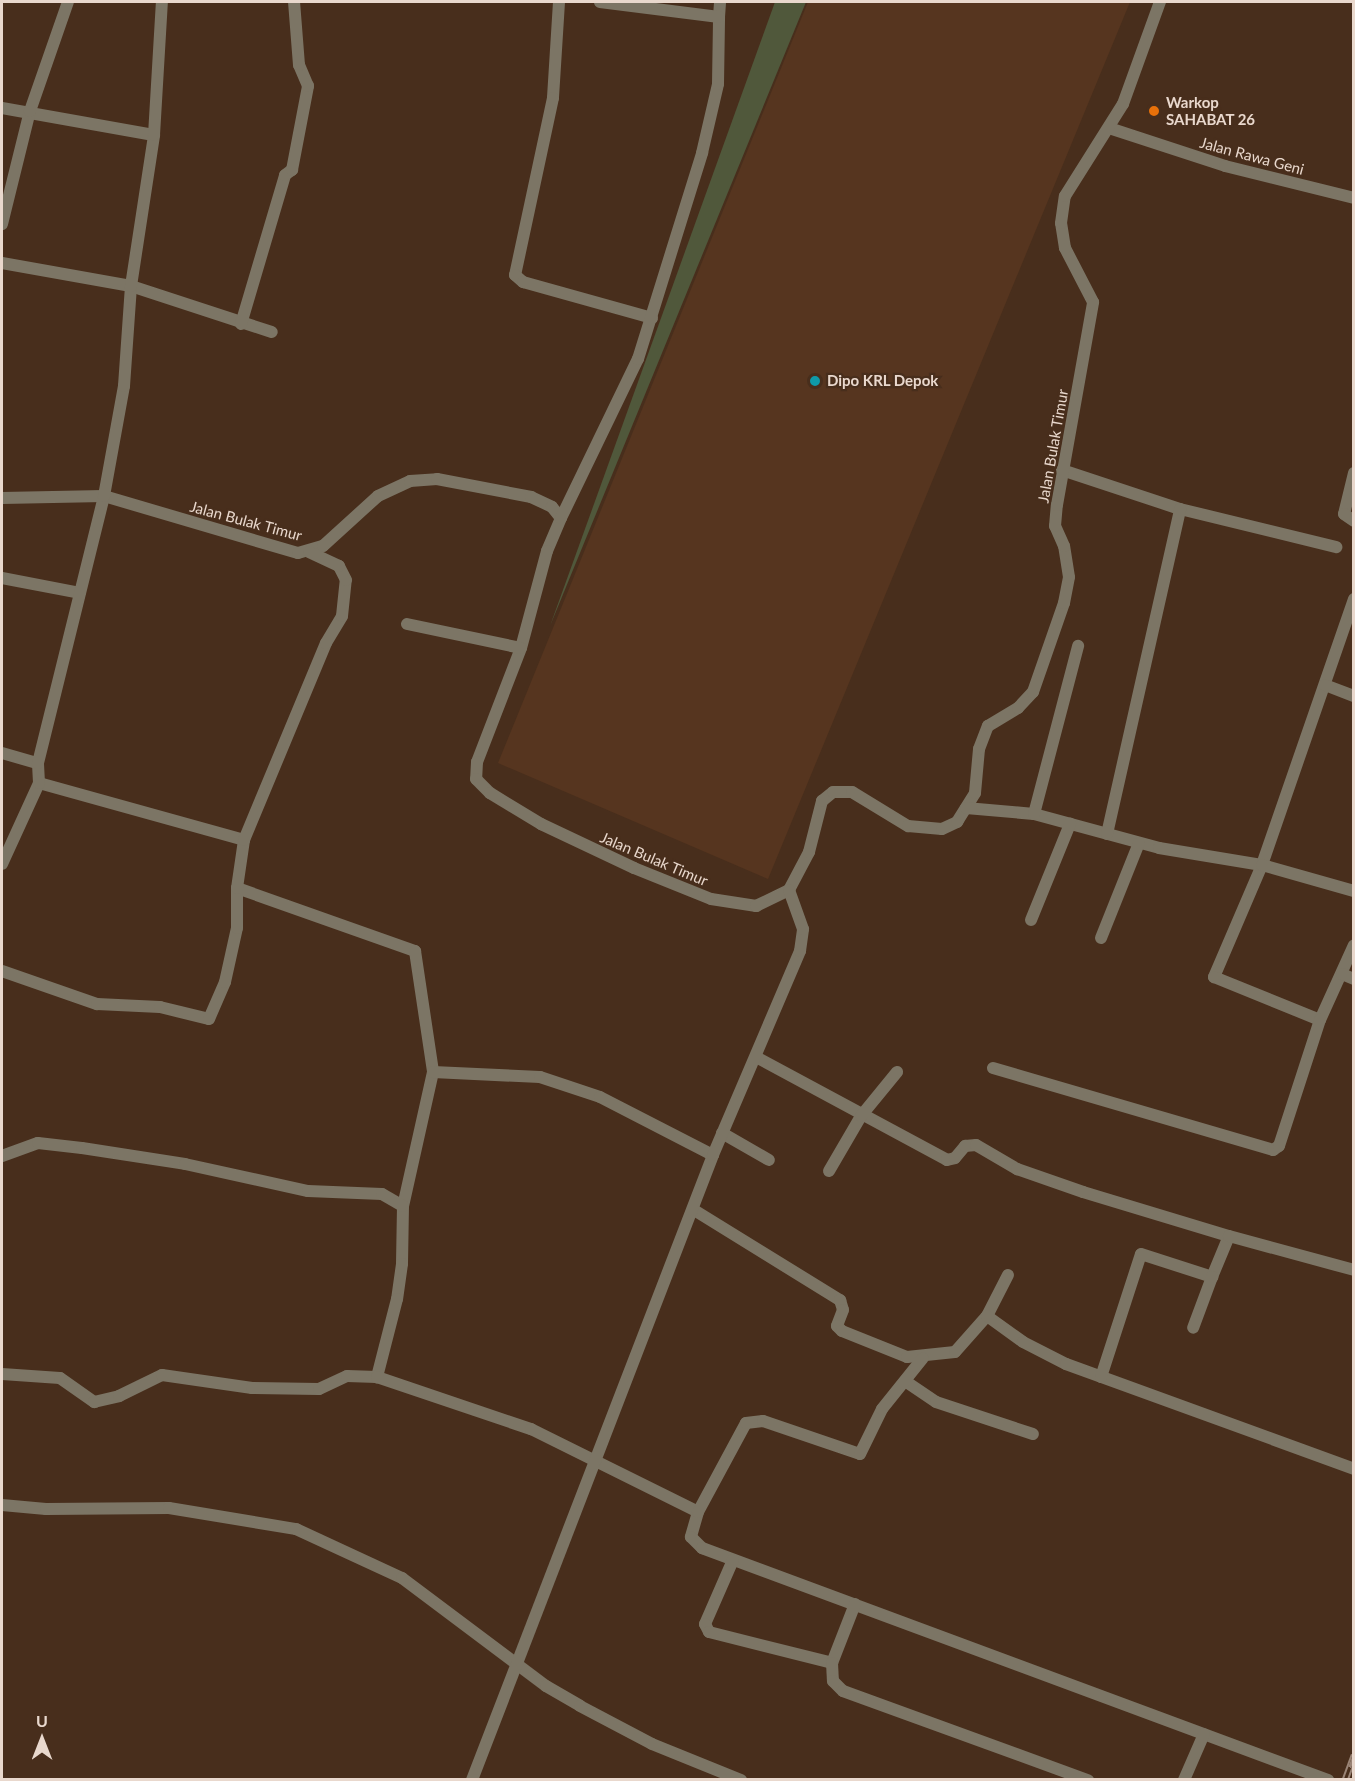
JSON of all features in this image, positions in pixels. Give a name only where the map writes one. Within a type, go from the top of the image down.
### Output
[{"type":"street","points":[[2,224],[5,195],[30,111],[68,2]]},
{"type":"street","points":[[2,864],[39,783],[38,763],[104,496],[124,386],[131,286],[154,135],[162,2]]},
{"type":"street","points":[[240,324],[285,175],[292,170],[308,86],[299,64],[294,2]]},
{"type":"street","points":[[559,2],[553,98],[515,275],[523,282],[652,318]]},
{"type":"street","points":[[600,2],[719,17]]},
{"type":"street","points":[[561,518],[628,382],[652,318],[718,84],[720,2]]},
{"type":"street","name":"Jalan Bulak Timur","points":[[966,808],[975,793],[980,748],[988,726],[1018,708],[1033,692],[1065,603],[1069,577],[1064,546],[1055,526],[1062,470],[1094,302],[1086,283],[1070,264],[1061,223],[1065,196],[1123,104],[1160,2]]},
{"type":"street","points":[[2,108],[30,111],[154,135]]},
{"type":"street","name":"Jalan Rawa Geni","points":[[1109,128],[1226,166],[1353,198]]},
{"type":"street","points":[[2,263],[131,286],[240,324],[272,332]]},
{"type":"street","points":[[1062,470],[1180,509],[1336,547]]},
{"type":"street","points":[[1353,473],[1344,514],[1353,521]]},
{"type":"street","name":"Jalan Bulak Timur","points":[[2,498],[104,496],[283,550],[309,552],[323,546],[378,496],[410,481],[437,479],[531,497],[552,507],[561,518],[547,551],[521,648],[479,755],[475,771],[481,786],[500,801],[570,838],[711,899],[756,906],[789,890]]},
{"type":"street","points":[[1107,834],[1180,509]]},
{"type":"street","points":[[2,971],[98,1004],[160,1007],[209,1018],[225,982],[237,928],[237,888],[244,840],[326,643],[342,616],[346,580],[339,566],[309,552]]},
{"type":"street","points":[[2,578],[80,592]]},
{"type":"street","points":[[1320,1020],[1214,978],[1262,866],[1353,599]]},
{"type":"street","points":[[407,624],[521,648]]},
{"type":"street","points":[[1034,814],[1078,646]]},
{"type":"street","points":[[1325,685],[1353,696]]},
{"type":"street","points":[[2,753],[38,763]]},
{"type":"street","points":[[39,783],[244,840]]},
{"type":"street","points":[[472,1779],[514,1661],[533,1623],[594,1461],[694,1210],[713,1155],[800,951],[803,929],[789,890],[809,852],[822,801],[834,792],[852,792],[884,814],[928,830],[957,822],[966,808],[1034,814],[1139,843],[1262,866],[1353,891]]},
{"type":"street","points":[[1031,920],[1070,824]]},
{"type":"street","points":[[1101,938],[1139,843]]},
{"type":"street","points":[[237,888],[415,951],[433,1072],[403,1206],[399,1287],[377,1377]]},
{"type":"street","points":[[993,1068],[1273,1150],[1279,1146],[1320,1020],[1348,976],[1353,945]]},
{"type":"street","points":[[756,1057],[861,1116],[947,1160],[955,1158],[965,1146],[976,1145],[1017,1169],[1083,1192],[1353,1270]]},
{"type":"street","points":[[433,1072],[540,1077],[600,1097],[713,1155]]},
{"type":"street","points":[[829,1171],[861,1116],[897,1072]]},
{"type":"street","points":[[722,1133],[769,1160]]},
{"type":"street","points":[[2,1156],[38,1143],[82,1148],[185,1164],[255,1183],[308,1191],[382,1194],[403,1206]]},
{"type":"street","points":[[694,1210],[840,1300],[843,1310],[837,1326],[842,1330],[908,1357],[923,1358],[955,1352],[987,1316],[1008,1275]]},
{"type":"street","points":[[1194,1328],[1229,1236]]},
{"type":"street","points":[[1101,1377],[1141,1254],[1212,1277]]},
{"type":"street","points":[[987,1316],[1023,1342],[1101,1377],[1353,1469]]},
{"type":"street","points":[[923,1358],[882,1409],[860,1454],[763,1421],[746,1423],[698,1512],[691,1537],[694,1543],[733,1560],[1328,1779]]},
{"type":"street","points":[[2,1374],[60,1378],[94,1402],[119,1396],[162,1375],[252,1388],[319,1389],[347,1377],[377,1377],[531,1429],[698,1512]]},
{"type":"street","points":[[904,1381],[936,1402],[1033,1434]]},
{"type":"street","points":[[2,1505],[46,1509],[169,1508],[296,1529],[402,1578],[514,1661],[580,1706],[712,1774],[741,1779]]},
{"type":"street","points":[[733,1560],[705,1624],[709,1632],[832,1663]]},
{"type":"street","points":[[855,1604],[832,1663],[832,1681],[843,1691],[1088,1779]]},
{"type":"street","points":[[1184,1779],[1204,1734]]},
{"type":"shaded area","points":[[808,2],[1130,2],[768,879],[498,763]]},
{"type":"green space","points":[[775,2],[806,2],[550,626]]},
{"type":"railway","points":[[1345,1780],[1354,1755]]},
{"type":"place","name":"Warkop SAHABAT 26","points":[[1154,111]]},
{"type":"place","name":"Dipo KRL Depok","points":[[815,381]]}]
